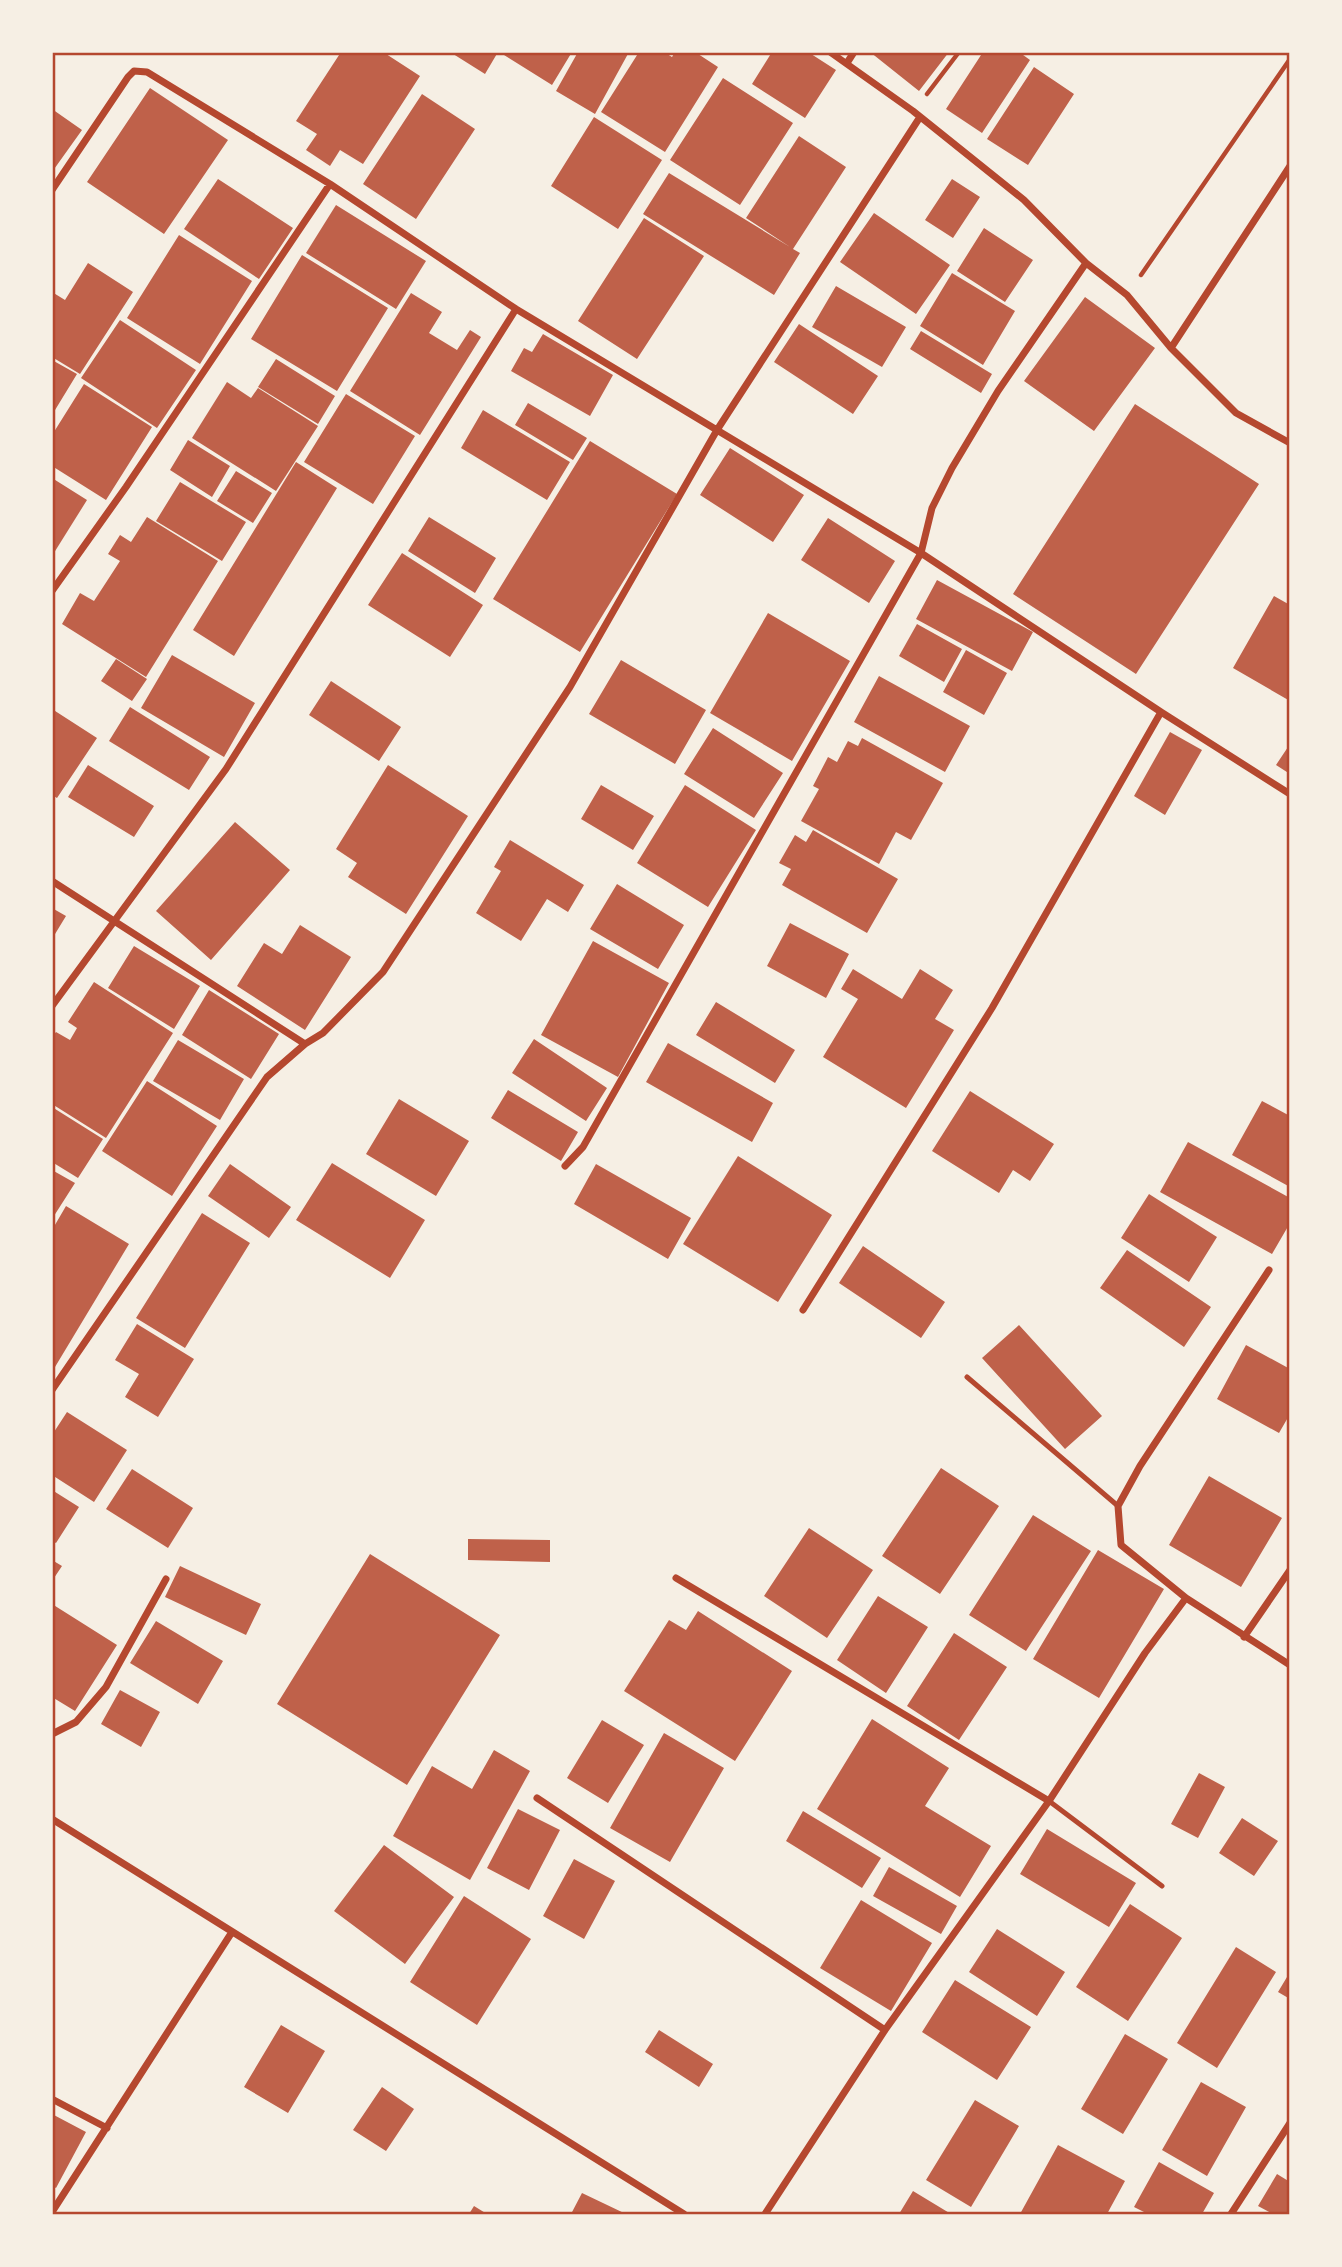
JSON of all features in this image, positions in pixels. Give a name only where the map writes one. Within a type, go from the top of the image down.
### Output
[{"type":"street","points":[[830,52],[917,114],[1024,200],[1086,263],[1127,295],[1171,348],[1236,413],[1290,443]]},
{"type":"street","points":[[847,63],[854,52]]},
{"type":"street","points":[[52,190],[128,77],[134,71],[142,70],[161,78],[330,184],[516,309],[920,553],[1290,794]]},
{"type":"street","points":[[52,1390],[267,1077],[305,1044],[323,1033],[383,972],[570,687],[717,430],[917,114]]},
{"type":"street","points":[[1171,348],[1290,166]]},
{"type":"street","points":[[52,591],[126,488],[330,184]]},
{"type":"street","points":[[565,1166],[590,1135],[920,553],[932,508],[952,468],[998,391],[1086,263]]},
{"type":"street","points":[[52,1006],[226,769],[516,309]]},
{"type":"street","points":[[803,1310],[992,1008],[1161,712]]},
{"type":"street","points":[[52,881],[305,1044]]},
{"type":"street","points":[[1269,1269],[1140,1466],[1118,1506],[1121,1545],[1185,1598],[1290,1665]]},
{"type":"street","points":[[1244,1637],[1290,1570]]},
{"type":"street","points":[[676,1578],[1049,1801]]},
{"type":"street","points":[[52,1734],[76,1722],[106,1687],[166,1579]]},
{"type":"street","points":[[765,2214],[885,2030],[1049,1801],[1145,1653],[1185,1598]]},
{"type":"street","points":[[537,1798],[885,2030]]},
{"type":"street","points":[[52,1819],[684,2214]]},
{"type":"street","points":[[52,2212],[232,1932]]},
{"type":"street","points":[[52,2099],[107,2128]]},
{"type":"street","points":[[1231,2214],[1290,2123]]},
{"type":"lane","points":[[967,1377],[1118,1506]]},
{"type":"lane","points":[[1049,1801],[1162,1886]]},
{"type":"path","points":[[917,114],[959,52]]},
{"type":"path","points":[[1127,295],[1290,59]]},
{"type":"building","points":[[341,52],[383,52],[420,76],[363,164],[340,150],[330,166],[306,150],[317,134],[296,121]]},
{"type":"building","points":[[450,52],[498,52],[485,74]]},
{"type":"building","points":[[505,52],[572,52],[552,85],[504,55]]},
{"type":"building","points":[[578,52],[629,52],[595,114],[556,91]]},
{"type":"building","points":[[639,52],[664,52],[672,57],[675,52],[695,52],[718,67],[665,152],[601,112]]},
{"type":"building","points":[[772,52],[808,52],[836,70],[805,118],[752,84]]},
{"type":"building","points":[[870,52],[949,52],[919,91]]},
{"type":"building","points":[[983,52],[1019,52],[1030,60],[982,133],[946,109]]},
{"type":"building","points":[[1034,67],[1074,94],[1028,165],[987,139]]},
{"type":"building","points":[[723,78],[793,123],[740,205],[670,160]]},
{"type":"building","points":[[150,88],[228,140],[164,234],[87,182]]},
{"type":"building","points":[[422,94],[475,129],[416,219],[363,184]]},
{"type":"building","points":[[52,109],[82,130],[52,172]]},
{"type":"building","points":[[594,117],[662,160],[618,229],[551,186]]},
{"type":"building","points":[[799,136],[846,167],[793,249],[800,253],[774,295],[643,214],[669,173],[790,247],[746,218]]},
{"type":"building","points":[[218,179],[293,228],[259,279],[184,229]]},
{"type":"building","points":[[952,179],[980,197],[953,238],[925,220]]},
{"type":"building","points":[[336,205],[426,261],[396,309],[306,253]]},
{"type":"building","points":[[874,213],[950,265],[916,314],[840,262]]},
{"type":"building","points":[[644,218],[704,256],[637,359],[578,321]]},
{"type":"building","points":[[984,228],[1033,260],[1005,302],[957,271]]},
{"type":"building","points":[[179,235],[252,281],[200,364],[127,318]]},
{"type":"building","points":[[302,255],[388,308],[337,391],[251,339]]},
{"type":"building","points":[[88,263],[133,292],[80,374],[52,357],[52,292],[65,300]]},
{"type":"building","points":[[952,273],[1015,311],[983,365],[920,326]]},
{"type":"building","points":[[836,286],[906,327],[882,367],[812,327]]},
{"type":"building","points":[[411,293],[442,312],[429,333],[457,350],[470,330],[481,337],[420,435],[350,391]]},
{"type":"building","points":[[1085,297],[1155,348],[1094,431],[1024,381]]},
{"type":"building","points":[[120,320],[196,370],[157,428],[81,378]]},
{"type":"building","points":[[799,324],[878,376],[853,414],[774,362]]},
{"type":"building","points":[[921,331],[992,374],[981,393],[910,349]]},
{"type":"building","points":[[543,334],[613,375],[590,416],[511,371],[524,348],[532,352]]},
{"type":"building","points":[[276,359],[335,396],[318,424],[258,387]]},
{"type":"building","points":[[52,360],[77,374],[52,415]]},
{"type":"building","points":[[227,382],[251,398],[258,388],[318,426],[276,491],[192,438]]},
{"type":"building","points":[[84,384],[152,427],[106,500],[52,466],[52,435]]},
{"type":"building","points":[[346,394],[415,436],[373,504],[304,462]]},
{"type":"building","points":[[528,403],[587,438],[573,460],[515,425]]},
{"type":"building","points":[[1135,404],[1259,484],[1136,674],[1013,594]]},
{"type":"building","points":[[483,410],[570,462],[547,500],[461,448]]},
{"type":"building","points":[[188,440],[230,466],[212,497],[170,470]]},
{"type":"building","points":[[590,441],[677,494],[580,652],[493,599]]},
{"type":"building","points":[[730,448],[804,495],[773,542],[700,495]]},
{"type":"building","points":[[296,462],[337,488],[234,656],[193,630]]},
{"type":"building","points":[[236,471],[272,493],[253,523],[217,501]]},
{"type":"building","points":[[52,478],[87,500],[52,556]]},
{"type":"building","points":[[180,482],[246,522],[222,561],[156,521]]},
{"type":"building","points":[[147,517],[218,561],[146,677],[62,624],[80,593],[94,601],[120,561],[108,554],[120,535],[131,542]]},
{"type":"building","points":[[429,517],[496,558],[475,593],[408,551]]},
{"type":"building","points":[[828,518],[895,561],[869,603],[801,560]]},
{"type":"building","points":[[402,553],[483,605],[450,657],[368,605]]},
{"type":"building","points":[[937,580],[1033,632],[1012,671],[916,619]]},
{"type":"building","points":[[1274,596],[1290,605],[1290,701],[1233,668]]},
{"type":"building","points":[[768,613],[850,661],[792,761],[710,713]]},
{"type":"building","points":[[917,624],[962,649],[944,682],[899,656]]},
{"type":"building","points":[[966,650],[1007,673],[984,715],[943,692]]},
{"type":"building","points":[[172,655],[255,703],[224,757],[141,708]]},
{"type":"building","points":[[116,659],[147,679],[132,701],[101,681]]},
{"type":"building","points":[[621,660],[706,710],[675,764],[589,714]]},
{"type":"building","points":[[879,676],[970,726],[945,772],[854,722]]},
{"type":"building","points":[[331,681],[401,727],[379,761],[309,715]]},
{"type":"building","points":[[130,707],[210,757],[189,790],[109,741]]},
{"type":"building","points":[[52,709],[97,738],[57,798],[52,795]]},
{"type":"building","points":[[713,728],[783,773],[754,818],[684,774]]},
{"type":"building","points":[[1170,732],[1202,750],[1165,815],[1134,796]]},
{"type":"building","points":[[862,738],[943,783],[911,840],[896,832],[879,864],[801,821],[819,789],[813,786],[828,757],[837,762],[848,741],[858,746]]},
{"type":"building","points":[[1290,744],[1290,774],[1276,765]]},
{"type":"building","points":[[88,765],[154,806],[134,837],[68,797]]},
{"type":"building","points":[[388,765],[468,816],[406,914],[348,877],[357,863],[336,849]]},
{"type":"building","points":[[601,785],[654,816],[633,850],[581,819]]},
{"type":"building","points":[[685,785],[756,830],[708,907],[637,863]]},
{"type":"building","points":[[235,822],[290,870],[211,960],[156,911]]},
{"type":"building","points":[[813,830],[898,879],[867,933],[782,885],[791,869],[779,863],[795,835],[806,842]]},
{"type":"building","points":[[510,840],[584,885],[568,912],[547,899],[521,941],[476,913],[501,871],[494,867]]},
{"type":"building","points":[[617,884],[684,925],[658,969],[590,929]]},
{"type":"building","points":[[52,908],[66,916],[52,939]]},
{"type":"building","points":[[790,923],[849,954],[826,998],[767,966]]},
{"type":"building","points":[[300,925],[351,957],[305,1030],[237,986],[264,943],[282,954]]},
{"type":"building","points":[[593,941],[669,983],[618,1077],[541,1035]]},
{"type":"building","points":[[134,946],[200,986],[174,1029],[108,988]]},
{"type":"building","points":[[853,969],[902,999],[920,969],[953,990],[935,1019],[954,1030],[906,1108],[823,1057],[858,999],[841,989]]},
{"type":"building","points":[[94,982],[173,1033],[106,1138],[52,1104],[52,1037],[56,1032],[70,1040],[77,1028],[68,1022]]},
{"type":"building","points":[[209,990],[279,1034],[251,1079],[182,1035]]},
{"type":"building","points":[[716,1002],[795,1050],[775,1083],[696,1035]]},
{"type":"building","points":[[534,1039],[607,1088],[586,1121],[512,1073]]},
{"type":"building","points":[[178,1040],[244,1079],[220,1120],[153,1081]]},
{"type":"building","points":[[668,1043],[773,1103],[752,1142],[646,1082]]},
{"type":"building","points":[[147,1081],[217,1126],[172,1196],[102,1151]]},
{"type":"building","points":[[508,1090],[578,1132],[561,1161],[491,1118]]},
{"type":"building","points":[[970,1091],[1054,1144],[1030,1181],[1013,1170],[999,1193],[932,1151]]},
{"type":"building","points":[[399,1099],[469,1141],[436,1196],[366,1154]]},
{"type":"building","points":[[1262,1101],[1290,1116],[1290,1187],[1232,1155]]},
{"type":"building","points":[[52,1107],[103,1139],[78,1178],[52,1162]]},
{"type":"building","points":[[1188,1142],[1290,1198],[1290,1223],[1272,1254],[1160,1192]]},
{"type":"building","points":[[738,1156],[832,1215],[778,1302],[683,1244]]},
{"type":"building","points":[[332,1163],[425,1220],[390,1278],[296,1220]]},
{"type":"building","points":[[230,1164],[291,1207],[269,1238],[208,1196]]},
{"type":"building","points":[[596,1164],[691,1218],[668,1259],[574,1204]]},
{"type":"building","points":[[52,1170],[75,1183],[52,1219]]},
{"type":"building","points":[[1149,1194],[1217,1237],[1189,1282],[1121,1238]]},
{"type":"building","points":[[66,1206],[129,1244],[52,1372],[52,1230]]},
{"type":"building","points":[[202,1213],[250,1243],[185,1348],[136,1318]]},
{"type":"building","points":[[863,1246],[945,1302],[921,1338],[839,1283]]},
{"type":"building","points":[[1127,1250],[1211,1307],[1184,1347],[1100,1288]]},
{"type":"building","points":[[137,1324],[194,1359],[158,1417],[125,1397],[139,1374],[115,1360]]},
{"type":"building","points":[[1019,1325],[1102,1416],[1065,1449],[982,1358]]},
{"type":"building","points":[[1246,1345],[1290,1369],[1290,1414],[1279,1433],[1217,1399]]},
{"type":"building","points":[[67,1412],[127,1450],[94,1502],[52,1475],[52,1435]]},
{"type":"building","points":[[941,1468],[999,1506],[940,1594],[882,1556]]},
{"type":"building","points":[[132,1469],[193,1508],[168,1548],[106,1509]]},
{"type":"building","points":[[1209,1476],[1282,1518],[1241,1587],[1169,1545]]},
{"type":"building","points":[[52,1490],[79,1507],[56,1543],[52,1541]]},
{"type":"building","points":[[1033,1515],[1091,1551],[1026,1651],[969,1615]]},
{"type":"building","points":[[809,1528],[873,1570],[827,1638],[764,1596]]},
{"type":"building","points":[[468,1539],[550,1540],[550,1562],[468,1560]]},
{"type":"building","points":[[1098,1550],[1164,1589],[1099,1698],[1033,1659]]},
{"type":"building","points":[[370,1554],[500,1635],[407,1785],[277,1704]]},
{"type":"building","points":[[52,1560],[62,1566],[52,1581]]},
{"type":"building","points":[[180,1566],[261,1604],[246,1635],[165,1597]]},
{"type":"building","points":[[878,1596],[928,1627],[886,1693],[837,1660]]},
{"type":"building","points":[[52,1604],[117,1645],[75,1711],[52,1697]]},
{"type":"building","points":[[698,1611],[792,1671],[735,1761],[624,1691],[669,1620],[686,1630]]},
{"type":"building","points":[[156,1621],[223,1661],[198,1704],[130,1663]]},
{"type":"building","points":[[954,1633],[1007,1667],[959,1740],[907,1706]]},
{"type":"building","points":[[120,1690],[160,1712],[141,1747],[101,1724]]},
{"type":"building","points":[[872,1719],[949,1768],[925,1806],[991,1846],[960,1897],[817,1809]]},
{"type":"building","points":[[602,1720],[644,1745],[608,1803],[567,1778]]},
{"type":"building","points":[[664,1733],[724,1768],[670,1862],[610,1828]]},
{"type":"building","points":[[494,1750],[530,1771],[470,1880],[393,1836],[432,1766],[472,1789]]},
{"type":"building","points":[[1199,1773],[1225,1787],[1198,1838],[1171,1824]]},
{"type":"building","points":[[518,1809],[560,1830],[529,1890],[487,1868]]},
{"type":"building","points":[[803,1811],[881,1858],[862,1888],[786,1841]]},
{"type":"building","points":[[1242,1818],[1278,1841],[1254,1876],[1219,1853]]},
{"type":"building","points":[[1047,1829],[1136,1883],[1109,1927],[1020,1874]]},
{"type":"building","points":[[384,1845],[454,1897],[405,1964],[334,1911]]},
{"type":"building","points":[[574,1859],[615,1881],[584,1939],[543,1916]]},
{"type":"building","points":[[889,1867],[957,1906],[941,1934],[873,1896]]},
{"type":"building","points":[[464,1896],[531,1939],[477,2025],[410,1982]]},
{"type":"building","points":[[861,1900],[932,1943],[891,2011],[820,1968]]},
{"type":"building","points":[[1130,1904],[1182,1938],[1128,2021],[1076,1987]]},
{"type":"building","points":[[997,1929],[1065,1972],[1037,2016],[969,1972]]},
{"type":"building","points":[[1236,1947],[1276,1972],[1217,2068],[1177,2043]]},
{"type":"building","points":[[1290,1972],[1290,1999],[1278,1992]]},
{"type":"building","points":[[955,1980],[1031,2027],[997,2080],[922,2032]]},
{"type":"building","points":[[281,2025],[325,2051],[288,2113],[244,2087]]},
{"type":"building","points":[[659,2030],[713,2064],[699,2087],[645,2052]]},
{"type":"building","points":[[1125,2034],[1168,2059],[1123,2134],[1081,2109]]},
{"type":"building","points":[[1201,2082],[1246,2107],[1207,2176],[1162,2150]]},
{"type":"building","points":[[382,2087],[414,2109],[386,2151],[353,2130]]},
{"type":"building","points":[[975,2100],[1019,2126],[971,2207],[926,2180]]},
{"type":"building","points":[[52,2114],[86,2132],[56,2188],[52,2186]]},
{"type":"building","points":[[1058,2145],[1125,2181],[1107,2214],[1020,2214]]},
{"type":"building","points":[[1159,2162],[1214,2193],[1202,2214],[1148,2214],[1134,2207]]},
{"type":"building","points":[[1277,2174],[1290,2182],[1290,2214],[1273,2214],[1258,2206]]},
{"type":"building","points":[[913,2191],[951,2214],[899,2214]]},
{"type":"building","points":[[582,2193],[626,2214],[571,2214]]},
{"type":"building","points":[[474,2206],[487,2214],[469,2214]]}]
